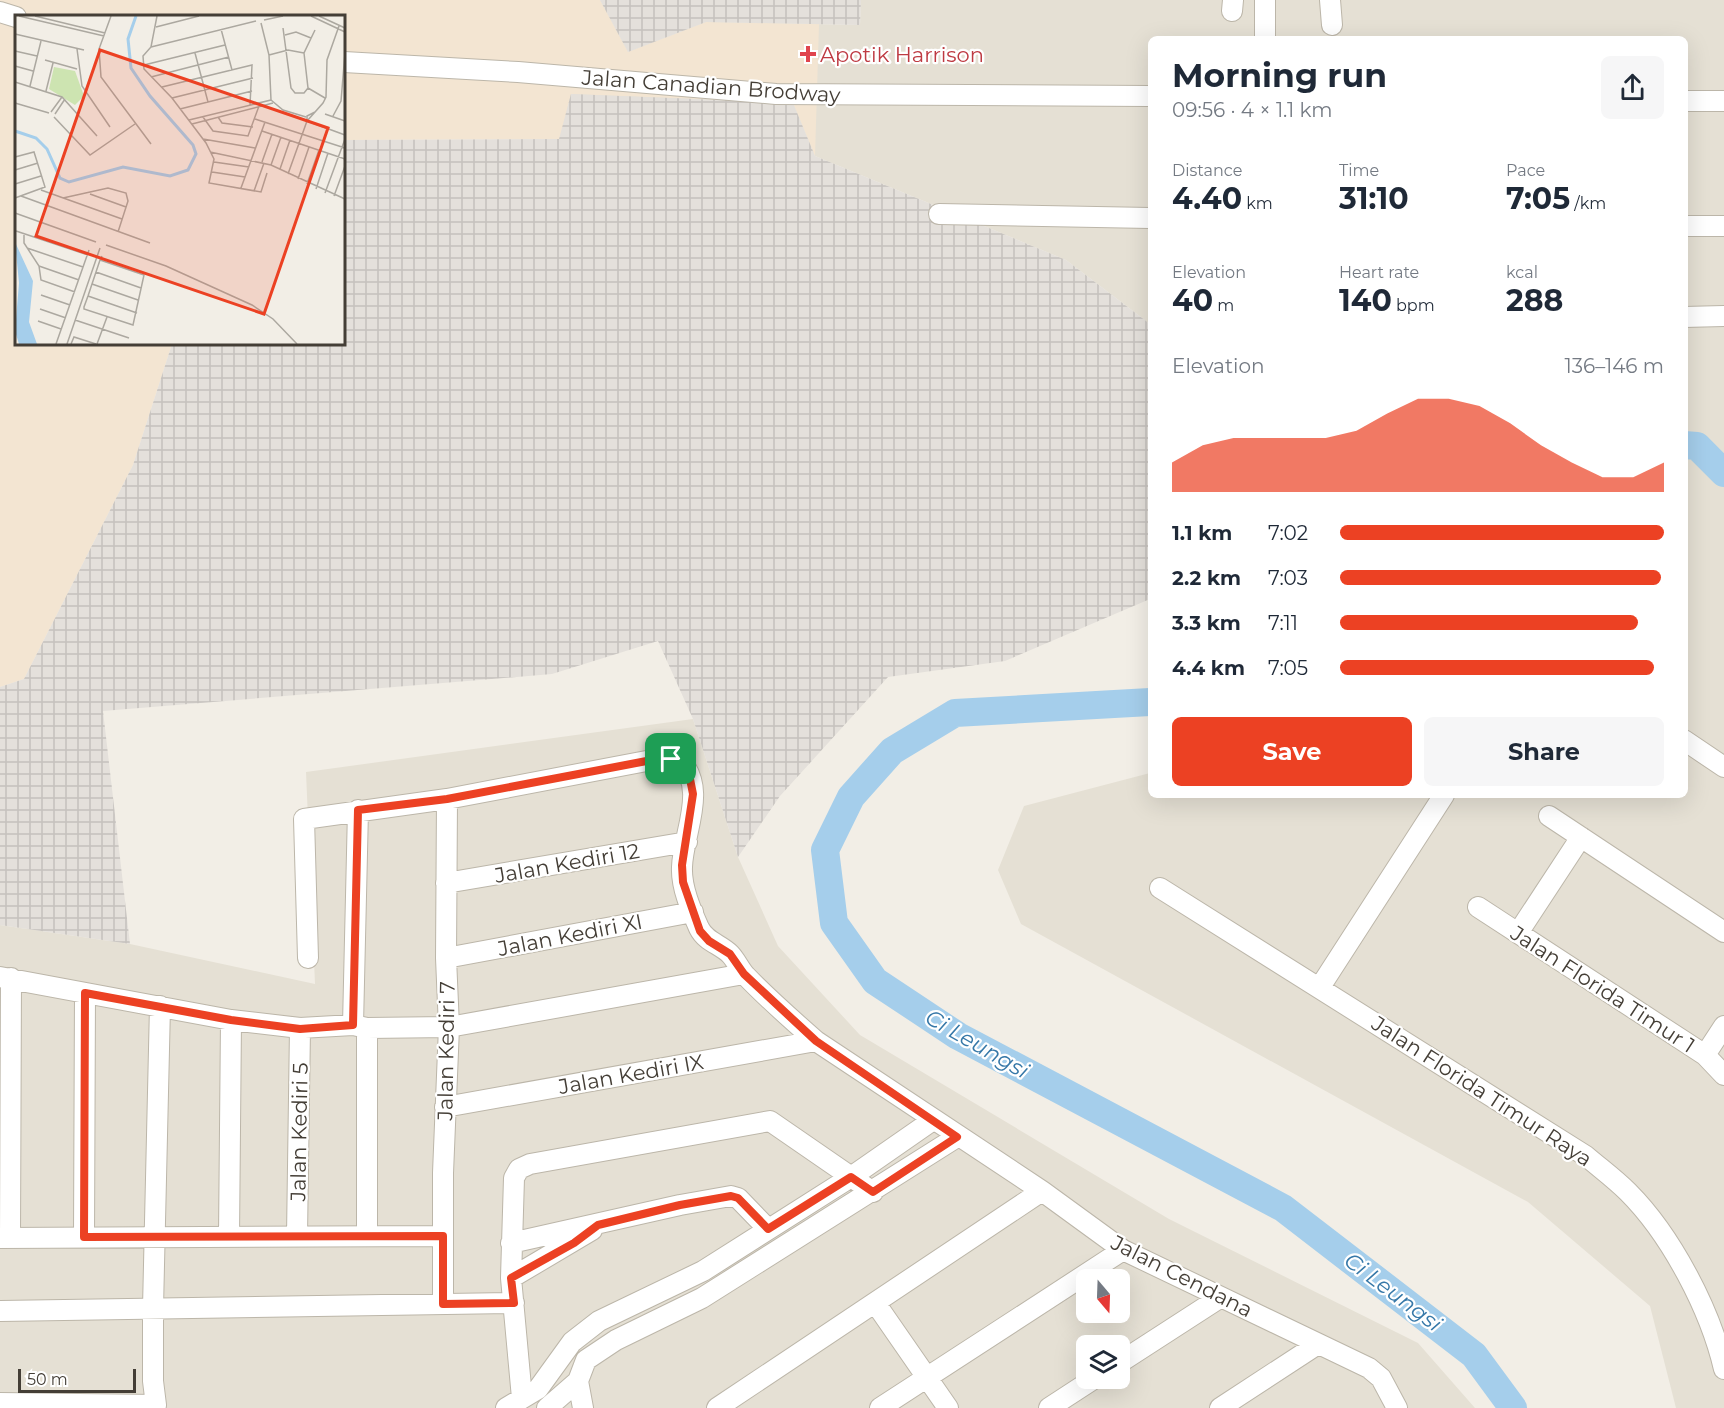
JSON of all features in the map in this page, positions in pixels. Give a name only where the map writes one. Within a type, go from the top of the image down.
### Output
[{"type":"street","points":[[1265,0],[1265,36]]},
{"type":"street","points":[[1330,0],[1332,25]]},
{"type":"street","points":[[0,12],[15,17]]},
{"type":"street","name":"Jalan Canadian Brodway","points":[[345,62],[518,72],[776,94],[1148,96]]},
{"type":"street","points":[[1688,101],[1724,101]]},
{"type":"street","points":[[939,214],[1148,218]]},
{"type":"street","points":[[1688,226],[1724,226]]},
{"type":"street","points":[[1688,317],[1724,316]]},
{"type":"street","points":[[1688,743],[1724,767]]},
{"type":"street","name":"Jalan Cendana","points":[[447,799],[657,759],[678,759],[689,774],[693,794],[682,865],[683,882],[700,931],[709,941],[730,954],[744,974],[816,1041],[957,1137],[1042,1191],[1123,1250],[1375,1373],[1390,1391],[1392,1406]]},
{"type":"street","points":[[1320,987],[1442,798]]},
{"type":"street","points":[[308,958],[304,819],[447,799]]},
{"type":"street","name":"Jalan Kediri 7","points":[[443,1304],[449,1027],[446,958],[447,799]]},
{"type":"street","points":[[358,810],[360,1026],[367,1236]]},
{"type":"street","points":[[1549,816],[1724,932]]},
{"type":"street","points":[[1518,933],[1581,837]]},
{"type":"street","name":"Jalan Kediri 12","points":[[446,884],[687,842]]},
{"type":"street","name":"Jalan Florida Timur Raya","points":[[1160,888],[1586,1156],[1629,1192],[1658,1228],[1682,1265],[1703,1310],[1724,1369]]},
{"type":"street","name":"Jalan Florida Timur 1","points":[[1478,907],[1705,1055],[1724,1076]]},
{"type":"street","name":"Jalan Kediri XI","points":[[446,958],[693,912]]},
{"type":"street","points":[[443,1236],[5,1238],[5,978],[231,1020],[300,1029],[360,1026],[449,1027],[744,974]]},
{"type":"street","points":[[84,1237],[85,993]]},
{"type":"street","points":[[0,1403],[157,1407],[153,1381],[153,1308],[157,1237],[160,1006]]},
{"type":"street","points":[[229,1237],[231,1020]]},
{"type":"street","points":[[1705,1055],[1724,1026]]},
{"type":"street","name":"Jalan Kediri 5","points":[[297,1236],[300,1029]]},
{"type":"street","name":"Jalan Kediri IX","points":[[446,1107],[816,1041]]},
{"type":"street","points":[[514,1403],[538,1389],[572,1342],[599,1321],[704,1271],[851,1177],[933,1120]]},
{"type":"street","points":[[514,1403],[514,1303],[511,1244],[514,1178],[519,1169],[530,1164],[770,1121],[873,1192]]},
{"type":"street","points":[[547,1408],[578,1381],[586,1360],[615,1340],[702,1298],[957,1137]]},
{"type":"street","points":[[717,1408],[876,1305],[1042,1191]]},
{"type":"street","points":[[511,1244],[680,1205],[731,1196],[738,1198],[768,1229]]},
{"type":"street","points":[[511,1278],[574,1243],[598,1225]]},
{"type":"street","points":[[880,1408],[1123,1250]]},
{"type":"street","points":[[1130,1356],[1221,1298]]},
{"type":"street","points":[[0,1311],[514,1303]]},
{"type":"street","points":[[876,1305],[948,1408]]},
{"type":"street","points":[[1220,1408],[1318,1344]]},
{"type":"street","points":[[578,1381],[583,1408]]},
{"type":"street","points":[[1049,1408],[1078,1389]]},
{"type":"shaded area","points":[[0,0],[600,0],[628,52],[706,22],[860,25],[861,0],[1724,0],[1724,1408],[1676,1408],[1650,1306],[1528,1202],[1021,924],[998,870],[1024,806],[1148,774],[1148,798],[1688,798],[1688,36],[1148,36],[1148,322],[1066,260],[815,156],[793,103],[345,140],[345,15],[15,15],[15,345],[171,345],[0,687]]},
{"type":"shaded area","points":[[0,0],[600,0],[628,52],[706,22],[819,24],[815,156],[793,103],[571,94],[560,139],[345,140],[345,15],[15,15],[15,345],[172,345],[133,465],[24,679],[0,687]]},
{"type":"shaded area","points":[[600,0],[861,0],[860,25],[706,22],[628,52]]},
{"type":"shaded area","points":[[571,94],[793,103],[815,156],[1066,260],[1148,322],[1148,600],[1005,661],[888,677],[780,796],[738,857],[693,719],[658,641],[552,674],[103,711],[130,944],[0,925],[0,687],[24,679],[133,465],[172,345],[345,345],[345,140],[559,139]]},
{"type":"shaded area","points":[[693,719],[738,857],[778,946],[860,1035],[1169,1219],[1418,1343],[1475,1408],[0,1408],[0,925],[130,944],[315,984],[306,772]]},
{"type":"waterway","name":"Ci Leungsi","points":[[1688,445],[1697,446],[1724,473]]},
{"type":"waterway","name":"Ci Leungsi","points":[[1148,702],[955,713],[892,751],[851,797],[825,850],[834,923],[875,981],[958,1036],[1283,1208],[1474,1355],[1513,1408]]},
{"type":"place","name":"Apotik Harrison","points":[[808,54]]},
{"type":"route","points":[[657,759],[671,759],[678,759],[686,766],[693,794],[682,865],[683,882],[700,931],[709,941],[730,954],[744,974],[816,1041],[957,1137],[873,1192],[851,1177],[768,1229],[738,1198],[731,1196],[680,1205],[598,1225],[574,1243],[511,1278],[514,1303],[443,1304],[443,1236],[84,1237],[85,993],[231,1020],[300,1029],[353,1025],[358,810],[447,799],[657,759]]}]
